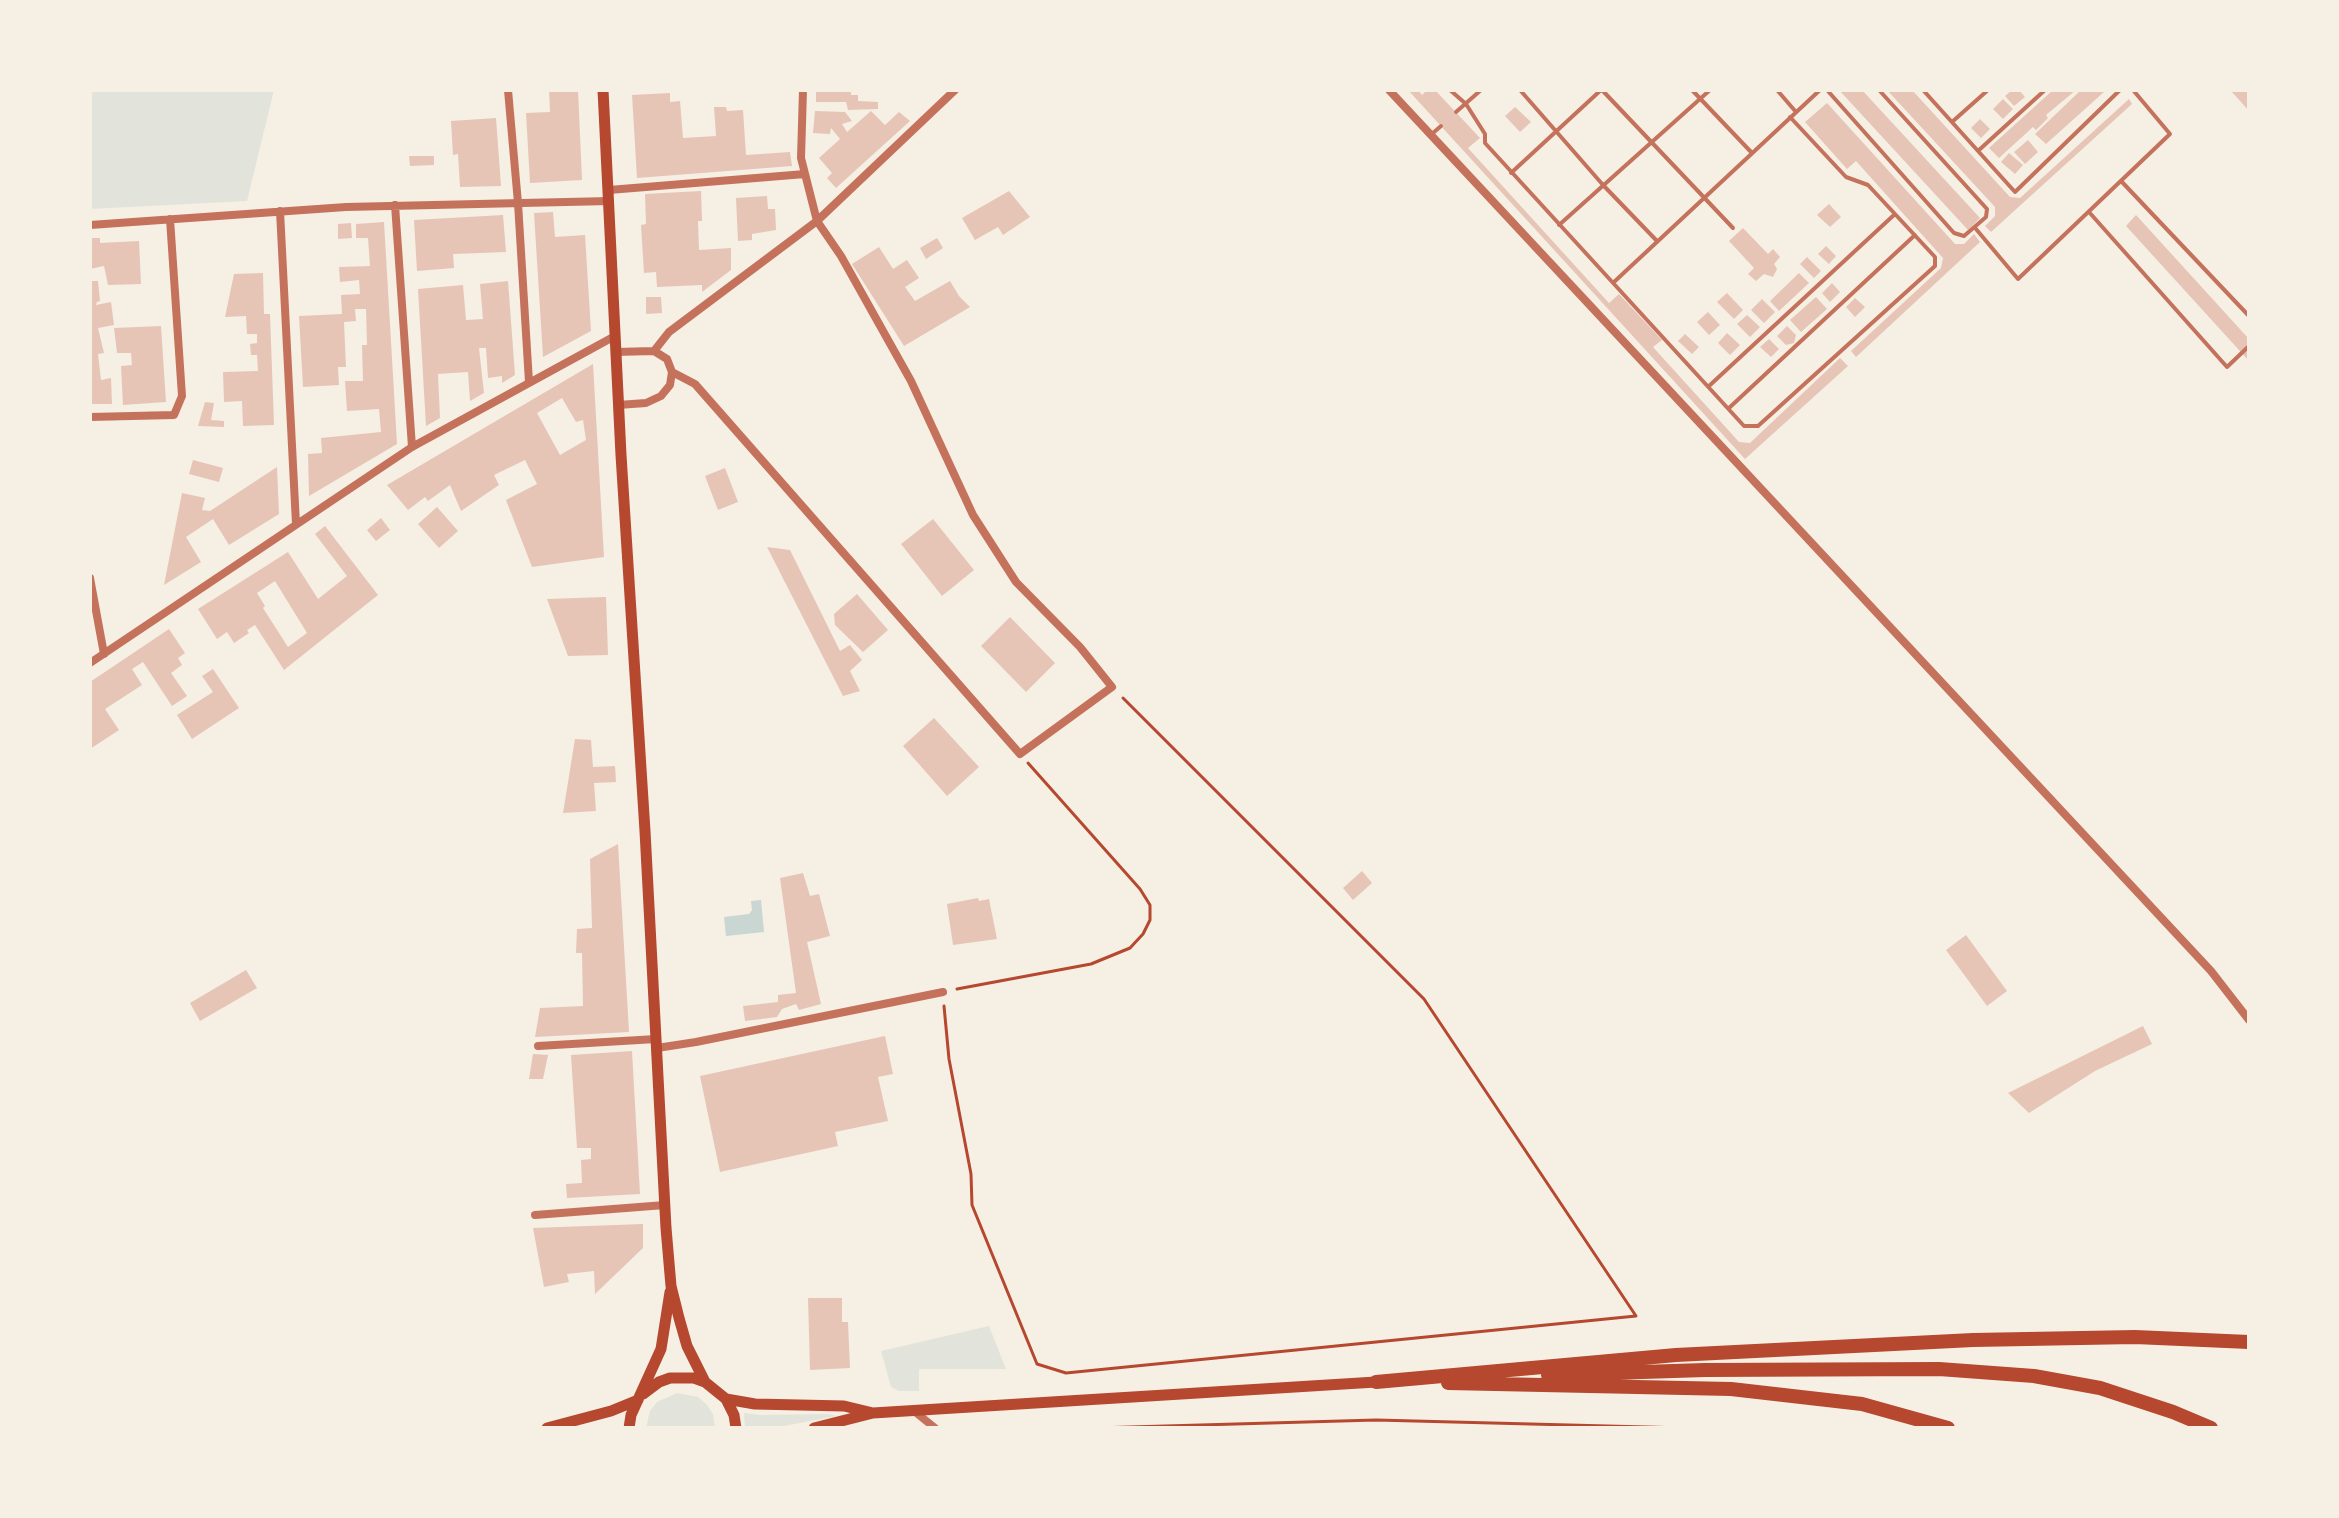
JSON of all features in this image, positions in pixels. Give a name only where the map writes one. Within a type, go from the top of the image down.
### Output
[{"type":"highway","points":[[1376,1382],[1676,1355],[1973,1340],[2135,1337],[2249,1342]]},
{"type":"highway","points":[[1376,1382],[1705,1370],[1939,1369],[2034,1376],[2100,1388],[2211,1428]]},
{"type":"highway","points":[[1376,1382],[1731,1389],[1862,1404],[1948,1428]]},
{"type":"main road","points":[[603,90],[618,405],[671,1286],[687,1346],[705,1382]]},
{"type":"main road","points":[[629,1428],[631,1415],[661,1349],[671,1286]]},
{"type":"main road","points":[[547,1428],[611,1411],[670,1378],[694,1378],[705,1382],[726,1399],[736,1428]]},
{"type":"main road","points":[[814,1428],[873,1413],[1376,1382]]},
{"type":"main road","points":[[726,1399],[755,1404],[844,1406],[873,1413]]},
{"type":"street","points":[[508,90],[529,382]]},
{"type":"street","points":[[672,372],[695,384],[1020,754],[1112,687],[1080,647],[1016,582],[973,515],[911,381],[841,256],[817,221],[801,158],[803,90]]},
{"type":"street","points":[[654,351],[669,332],[817,221],[955,90]]},
{"type":"street","points":[[1389,90],[2211,971],[2249,1020]]},
{"type":"street","points":[[90,225],[395,205],[518,203],[805,174]]},
{"type":"street","points":[[395,205],[412,447]]},
{"type":"street","points":[[280,211],[296,524]]},
{"type":"street","points":[[90,417],[174,415],[182,396],[170,219]]},
{"type":"street","points":[[90,663],[412,447],[615,336]]},
{"type":"street","points":[[615,352],[654,351],[667,359],[672,372],[670,385],[661,396],[646,403],[618,405]]},
{"type":"street","points":[[90,578],[104,654]]},
{"type":"street","points":[[538,1046],[696,1042],[943,992]]},
{"type":"street","points":[[535,1215],[665,1205]]},
{"type":"street","points":[[914,1411],[935,1428]]},
{"type":"lane","points":[[1450,90],[1466,104],[1485,134],[1485,143],[1511,173],[1744,426],[1758,426],[1935,266],[1935,257],[1868,185],[1846,177],[1790,117]]},
{"type":"lane","points":[[1456,112],[1481,90]]},
{"type":"lane","points":[[1520,90],[1657,241]]},
{"type":"lane","points":[[1511,173],[1601,90],[1733,228]]},
{"type":"lane","points":[[1692,90],[1752,153]]},
{"type":"lane","points":[[1559,225],[1710,90]]},
{"type":"lane","points":[[1777,90],[1796,112]]},
{"type":"lane","points":[[1614,282],[1820,90]]},
{"type":"lane","points":[[1827,90],[1954,233],[1964,236],[1986,217],[1987,209],[1879,90]]},
{"type":"lane","points":[[1923,90],[2015,192],[2120,90]]},
{"type":"lane","points":[[1952,122],[1988,90]]},
{"type":"lane","points":[[1978,151],[2045,90]]},
{"type":"lane","points":[[1976,228],[2018,279],[2170,134],[2133,90]]},
{"type":"lane","points":[[1431,135],[1441,126]]},
{"type":"lane","points":[[2122,182],[2249,316]]},
{"type":"lane","points":[[2089,212],[2227,367],[2249,346]]},
{"type":"lane","points":[[1708,387],[1895,214]]},
{"type":"lane","points":[[1728,409],[1915,235]]},
{"type":"path","points":[[1020,754],[1140,889],[1150,905],[1150,920],[1143,934],[1130,948],[1091,964],[943,992],[949,1059],[971,1174],[972,1205],[1037,1364],[1066,1373],[1636,1316],[1424,999],[1112,687]]},
{"type":"path","points":[[1095,1428],[1376,1420],[1685,1428]]},
{"type":"shaded area","points":[[90,90],[274,90],[247,201],[90,209]]},
{"type":"shaded area","points":[[761,900],[764,932],[726,936],[724,917],[749,914],[751,901]]},
{"type":"shaded area","points":[[989,1326],[1006,1369],[919,1369],[919,1391],[899,1391],[891,1387],[881,1351]]},
{"type":"shaded area","points":[[677,1393],[698,1397],[707,1405],[713,1414],[715,1428],[646,1428],[650,1411],[657,1402]]},
{"type":"shaded area","points":[[744,1413],[837,1416],[784,1426],[745,1428]]},
{"type":"building","points":[[549,90],[578,90],[582,180],[530,183],[526,113],[550,112]]},
{"type":"building","points":[[816,90],[851,90],[851,95],[858,95],[858,101],[878,102],[878,109],[848,110],[846,102],[816,102]]},
{"type":"building","points":[[1408,90],[1418,90],[1422,95],[1427,90],[1435,90],[1480,138],[1468,148],[1609,303],[1619,294],[1662,340],[1653,347],[1739,442],[1750,443],[1840,358],[1848,366],[1745,459]]},
{"type":"building","points":[[1839,90],[1862,90],[1980,218],[1968,230]]},
{"type":"building","points":[[1887,90],[1912,90],[2010,197],[2020,198],[2129,99],[2132,104],[1991,232],[1985,226],[1995,216],[1995,207]]},
{"type":"building","points":[[2012,90],[2019,90],[2025,97],[2014,106],[2005,96]]},
{"type":"building","points":[[2053,90],[2076,90],[2046,115],[2048,118],[2036,130],[2033,127],[1999,158],[1989,148]]},
{"type":"building","points":[[2081,90],[2104,92],[2046,144],[2035,134]]},
{"type":"building","points":[[2249,90],[2249,111],[2232,92]]},
{"type":"building","points":[[670,93],[670,102],[680,101],[683,138],[716,136],[714,107],[726,107],[727,111],[743,110],[746,155],[790,152],[792,166],[637,178],[632,95]]},
{"type":"building","points":[[2003,99],[2013,109],[2003,119],[1993,109]]},
{"type":"building","points":[[1827,103],[1955,244],[1964,244],[1974,234],[1980,242],[1856,357],[1851,351],[1941,268],[1943,258],[1856,161],[1847,169],[1805,122]]},
{"type":"building","points":[[1515,107],[1531,122],[1520,132],[1505,116]]},
{"type":"building","points":[[815,111],[845,112],[852,121],[842,124],[847,132],[871,111],[885,125],[899,112],[910,121],[836,188],[827,178],[832,173],[819,158],[840,139],[831,128],[830,134],[813,133]]},
{"type":"building","points":[[496,118],[501,186],[460,187],[458,154],[453,155],[451,121]]},
{"type":"building","points":[[1980,119],[1990,129],[1981,138],[1971,128]]},
{"type":"building","points":[[2028,140],[2038,152],[2025,164],[2014,152]]},
{"type":"building","points":[[2009,153],[2023,165],[2015,174],[2001,162]]},
{"type":"building","points":[[409,156],[434,156],[434,165],[410,166]]},
{"type":"building","points":[[701,191],[699,250],[731,248],[731,270],[702,292],[702,285],[657,287],[656,272],[644,273],[641,225],[646,224],[645,194]]},
{"type":"building","points":[[1009,191],[1030,217],[1003,235],[998,227],[975,240],[962,218]]},
{"type":"building","points":[[767,196],[768,209],[775,209],[776,230],[752,234],[752,240],[738,241],[736,198]]},
{"type":"building","points":[[1829,204],[1841,217],[1830,227],[1817,215]]},
{"type":"building","points":[[553,212],[555,237],[585,235],[591,331],[543,357],[534,213]]},
{"type":"building","points":[[503,215],[506,252],[453,254],[454,268],[417,271],[414,220]]},
{"type":"building","points":[[2136,215],[2249,339],[2249,361],[2126,226]]},
{"type":"building","points":[[384,222],[397,444],[309,496],[308,454],[322,453],[321,438],[381,432],[379,409],[347,411],[345,381],[363,381],[362,345],[367,345],[366,309],[355,309],[356,321],[344,322],[346,367],[338,367],[339,385],[303,387],[299,316],[342,314],[341,295],[360,294],[359,280],[340,282],[339,267],[370,266],[368,238],[356,238],[356,224]]},
{"type":"building","points":[[351,223],[352,238],[338,239],[338,224]]},
{"type":"building","points":[[1743,228],[1768,254],[1773,249],[1780,257],[1774,264],[1777,269],[1773,277],[1764,274],[1756,281],[1748,274],[1754,268],[1729,241]]},
{"type":"building","points":[[90,238],[100,238],[100,243],[139,241],[141,284],[108,285],[104,266],[90,269]]},
{"type":"building","points":[[937,238],[943,248],[926,259],[920,248]]},
{"type":"building","points":[[1826,246],[1836,256],[1829,264],[1818,254]]},
{"type":"building","points":[[879,247],[893,269],[907,260],[919,278],[905,287],[915,301],[950,281],[970,307],[904,346],[852,264]]},
{"type":"building","points":[[1807,257],[1821,271],[1814,278],[1800,264]]},
{"type":"building","points":[[263,273],[264,314],[270,314],[274,425],[243,426],[242,401],[224,402],[223,372],[258,371],[257,355],[251,355],[250,344],[257,343],[257,334],[247,334],[246,316],[225,317],[234,274]]},
{"type":"building","points":[[1799,273],[1809,283],[1779,311],[1770,301]]},
{"type":"building","points":[[90,281],[98,281],[100,301],[96,305],[111,302],[114,325],[98,328],[104,353],[98,354],[101,380],[111,378],[112,404],[90,404]]},
{"type":"building","points":[[508,281],[515,375],[502,383],[502,376],[488,378],[486,348],[479,348],[484,393],[470,401],[468,372],[438,374],[440,418],[426,426],[418,289],[463,285],[466,320],[483,319],[480,284]]},
{"type":"building","points":[[1832,283],[1840,292],[1830,302],[1822,293]]},
{"type":"building","points":[[1727,293],[1743,310],[1734,319],[1717,302]]},
{"type":"building","points":[[646,297],[661,297],[662,313],[646,314]]},
{"type":"building","points":[[1816,297],[1827,309],[1801,332],[1790,320]]},
{"type":"building","points":[[1855,298],[1865,307],[1855,317],[1846,307]]},
{"type":"building","points":[[1762,299],[1775,312],[1764,323],[1751,310]]},
{"type":"building","points":[[1708,312],[1720,325],[1709,335],[1697,322]]},
{"type":"building","points":[[1747,315],[1760,327],[1750,337],[1737,324]]},
{"type":"building","points":[[161,326],[166,402],[123,405],[121,366],[132,365],[131,353],[117,353],[114,328]]},
{"type":"building","points":[[1787,326],[1796,335],[1794,343],[1786,345],[1777,336]]},
{"type":"building","points":[[1727,333],[1740,345],[1730,355],[1718,343]]},
{"type":"building","points":[[1685,334],[1699,347],[1692,354],[1678,341]]},
{"type":"building","points":[[1769,339],[1779,349],[1771,357],[1760,347]]},
{"type":"building","points":[[593,364],[604,557],[532,567],[506,500],[537,484],[525,460],[494,475],[499,485],[461,511],[450,485],[428,501],[425,497],[408,510],[387,485]],"holes":[[[562,398],[576,422],[583,420],[586,440],[560,455],[537,413]]]},
{"type":"building","points":[[205,402],[214,403],[211,420],[224,421],[224,427],[198,426]]},
{"type":"building","points":[[193,460],[223,468],[219,482],[189,474]]},
{"type":"building","points":[[277,467],[279,514],[229,545],[213,519],[186,537],[201,562],[164,585],[182,493],[205,498],[202,510],[210,511]]},
{"type":"building","points":[[725,468],[738,502],[718,510],[705,476]]},
{"type":"building","points":[[437,507],[458,531],[439,548],[418,524]]},
{"type":"building","points":[[381,518],[390,530],[376,541],[367,530]]},
{"type":"building","points":[[933,519],[974,570],[942,596],[901,544]]},
{"type":"building","points":[[325,526],[378,595],[284,670],[255,625],[234,643],[227,632],[217,639],[198,609],[288,552],[318,599],[347,576],[315,534]],"holes":[[[275,581],[307,633],[288,647],[257,593]]]},
{"type":"building","points":[[767,547],[790,550],[840,651],[850,645],[862,660],[850,671],[860,691],[843,696]]},
{"type":"building","points":[[857,594],[888,630],[863,652],[835,625],[834,614]]},
{"type":"building","points":[[606,597],[608,655],[568,656],[547,599]]},
{"type":"building","points":[[1010,617],[1055,663],[1026,692],[981,646]]},
{"type":"building","points":[[169,629],[185,653],[178,658],[182,665],[171,673],[187,696],[172,706],[143,662],[132,669],[142,685],[105,709],[119,730],[90,749],[90,682]]},
{"type":"building","points":[[213,669],[239,708],[192,739],[177,715],[213,692],[202,676]]},
{"type":"building","points":[[934,718],[979,767],[947,796],[903,746]]},
{"type":"building","points":[[575,739],[591,740],[593,767],[615,766],[616,782],[594,783],[596,811],[563,813]]},
{"type":"building","points":[[618,844],[629,1032],[535,1037],[540,1008],[583,1006],[582,953],[576,953],[577,929],[592,928],[590,859]]},
{"type":"building","points":[[1362,871],[1372,883],[1353,900],[1343,888]]},
{"type":"building","points":[[803,873],[810,896],[819,894],[830,936],[807,942],[821,1004],[799,1010],[796,1004],[782,1009],[777,1017],[745,1021],[743,1006],[778,1002],[778,995],[796,993],[780,878]]},
{"type":"building","points":[[978,898],[979,901],[989,899],[997,939],[953,945],[947,904]]},
{"type":"building","points":[[1966,935],[2007,991],[1987,1006],[1946,950]]},
{"type":"building","points":[[246,970],[257,988],[200,1021],[190,1003]]},
{"type":"building","points":[[2143,1026],[2152,1044],[2095,1071],[2029,1113],[2008,1093]]},
{"type":"building","points":[[885,1036],[893,1074],[878,1077],[888,1121],[835,1132],[838,1146],[720,1172],[700,1076]]},
{"type":"building","points":[[632,1051],[640,1194],[567,1198],[566,1184],[582,1183],[581,1160],[591,1159],[591,1148],[577,1148],[571,1055]]},
{"type":"building","points":[[533,1054],[548,1055],[543,1079],[529,1079]]},
{"type":"building","points":[[643,1224],[643,1248],[595,1294],[594,1271],[567,1274],[569,1282],[544,1287],[533,1228]]},
{"type":"building","points":[[808,1298],[842,1298],[842,1322],[848,1322],[850,1368],[810,1370]]}]
